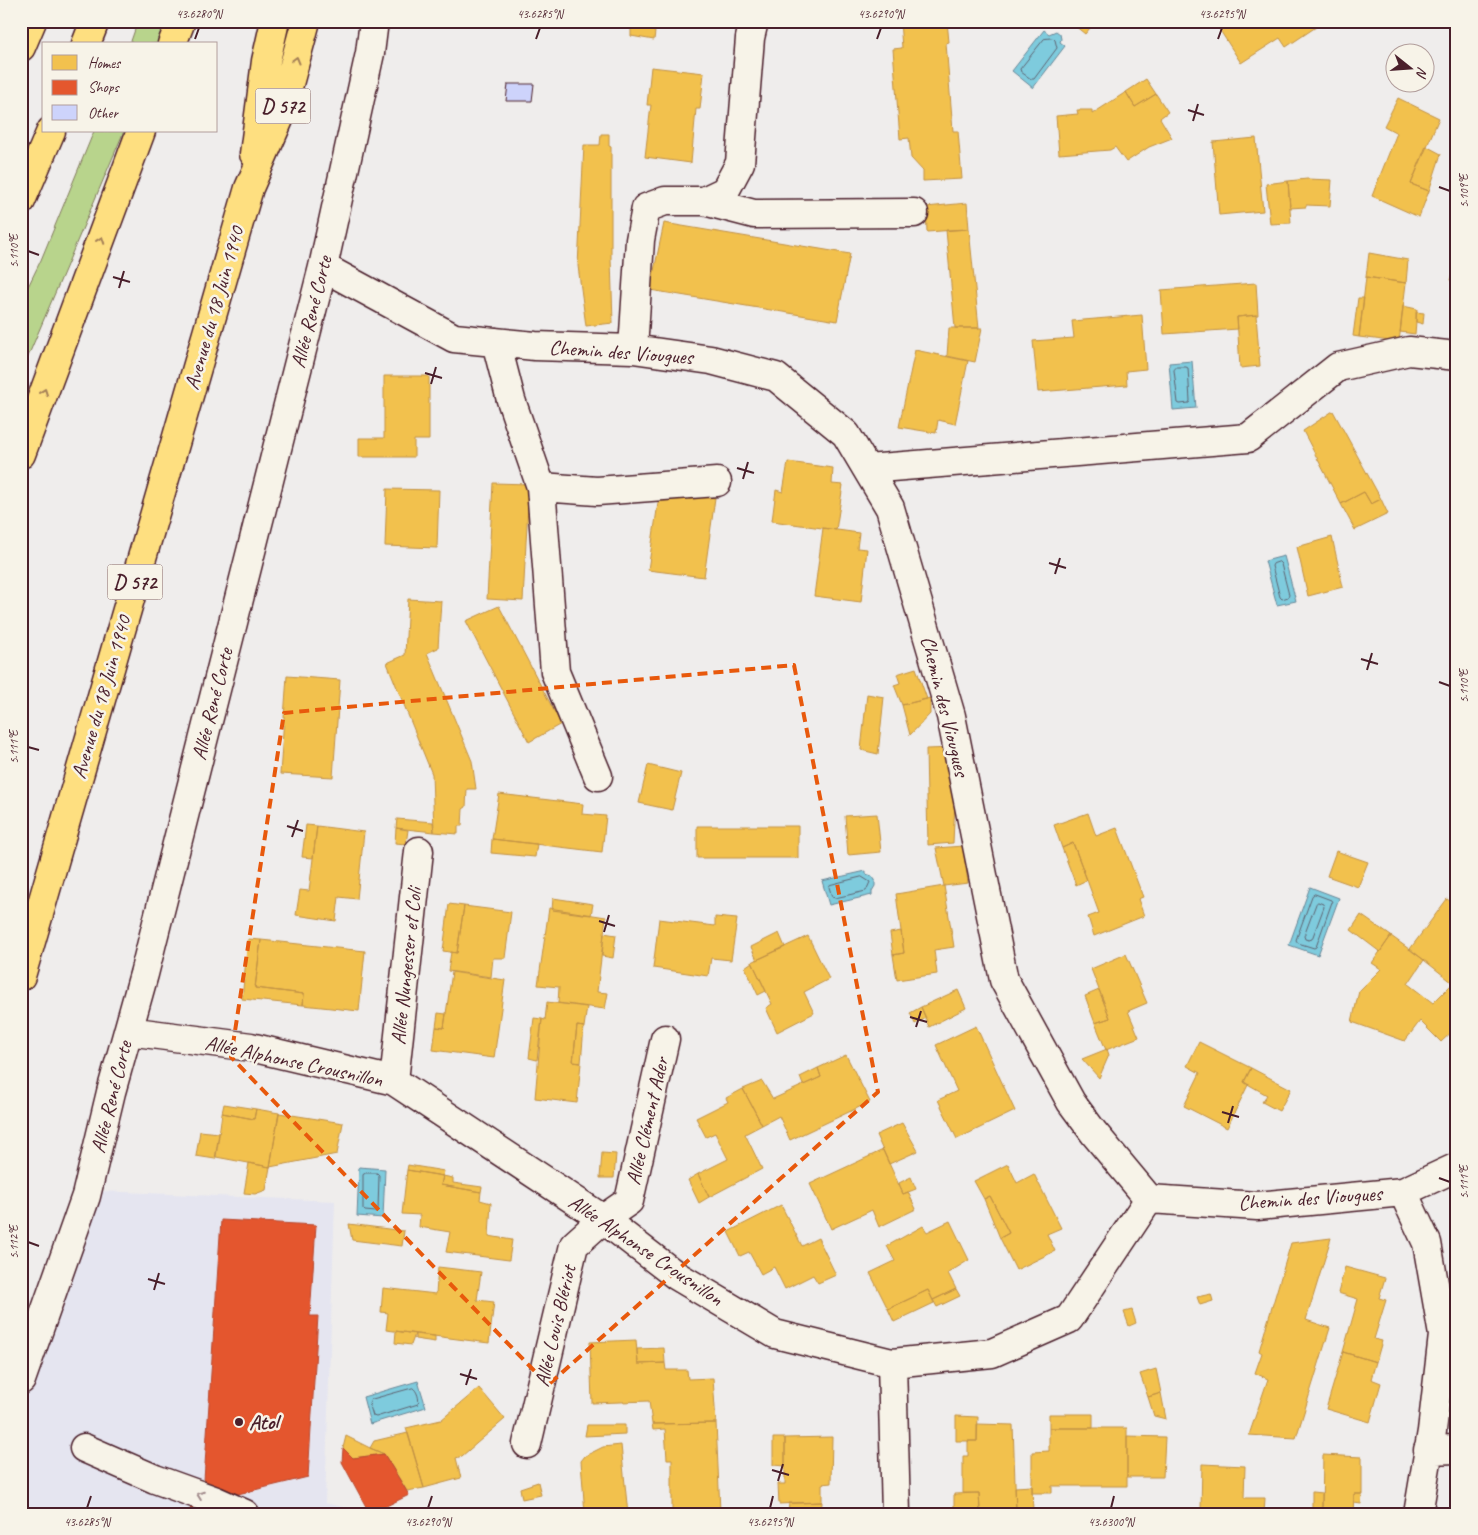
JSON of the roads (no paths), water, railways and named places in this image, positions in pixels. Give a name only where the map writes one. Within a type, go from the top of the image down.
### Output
[{"type":"main road","points":[[21,47],[32,21]]},
{"type":"main road","points":[[87,42],[95,21]]},
{"type":"main road","points":[[173,42],[181,21]]},
{"type":"main road","name":"Avenue du 18 Juin 1940","points":[[249,188],[266,61],[275,21]]},
{"type":"main road","name":"Avenue du 18 Juin 1940","points":[[21,976],[249,188],[280,117],[306,21]]},
{"type":"main road","points":[[21,201],[51,132]]},
{"type":"main road","points":[[21,454],[141,132]]},
{"type":"street","name":"Allée René Corte","points":[[21,1380],[86,1196],[322,268],[370,53],[374,21]]},
{"type":"street","points":[[704,201],[725,191],[740,163],[750,38],[754,21]]},
{"type":"street","points":[[633,349],[640,240],[646,208],[665,201],[704,201],[754,214],[914,213]]},
{"type":"street","name":"Chemin des Viougues","points":[[322,268],[454,338],[534,346],[633,349],[711,360],[776,377],[846,434],[890,508],[951,716],[1004,980],[1071,1102],[1149,1198],[1257,1206],[1403,1192],[1457,1167]]},
{"type":"street","points":[[496,342],[511,400],[541,487],[555,672],[598,776]]},
{"type":"street","points":[[867,469],[1248,438],[1338,367],[1409,351],[1457,356]]},
{"type":"street","points":[[541,487],[596,491],[718,482]]},
{"type":"street","name":"Allée Nungesser et Coli","points":[[394,1082],[419,851]]},
{"type":"street","name":"Allée Alphonse Crousnillon","points":[[128,1031],[251,1047],[394,1082],[603,1219],[677,1276],[775,1334],[892,1363],[992,1353],[1069,1319],[1149,1198]]},
{"type":"street","name":"Allée Clément Ader","points":[[603,1219],[629,1201],[665,1039]]},
{"type":"street","points":[[1403,1192],[1427,1243],[1443,1335],[1418,1514]]},
{"type":"street","name":"Allée Louis Blériot","points":[[527,1444],[574,1245],[603,1219]]},
{"type":"street","points":[[892,1363],[896,1514]]},
{"type":"street","points":[[84,1448],[155,1479],[216,1501],[245,1514]]},
{"type":"street","points":[[1428,1450],[1457,1449]]},
{"type":"water","points":[[1044,30],[1049,34],[1056,31],[1060,34],[1060,42],[1065,46],[1033,88],[1012,71]]},
{"type":"water","points":[[1192,361],[1196,408],[1173,410],[1169,363]]},
{"type":"water","points":[[1284,556],[1296,601],[1277,605],[1265,561]]},
{"type":"water","points":[[866,871],[866,874],[872,876],[875,880],[872,895],[829,905],[822,881]]},
{"type":"water","points":[[1310,887],[1339,898],[1318,955],[1289,945]]},
{"type":"water","points":[[359,1167],[385,1169],[383,1218],[357,1216]]},
{"type":"water","points":[[418,1381],[426,1407],[370,1424],[363,1397]]},
{"type":"place","name":"Atol","points":[[239,1422]]}]
